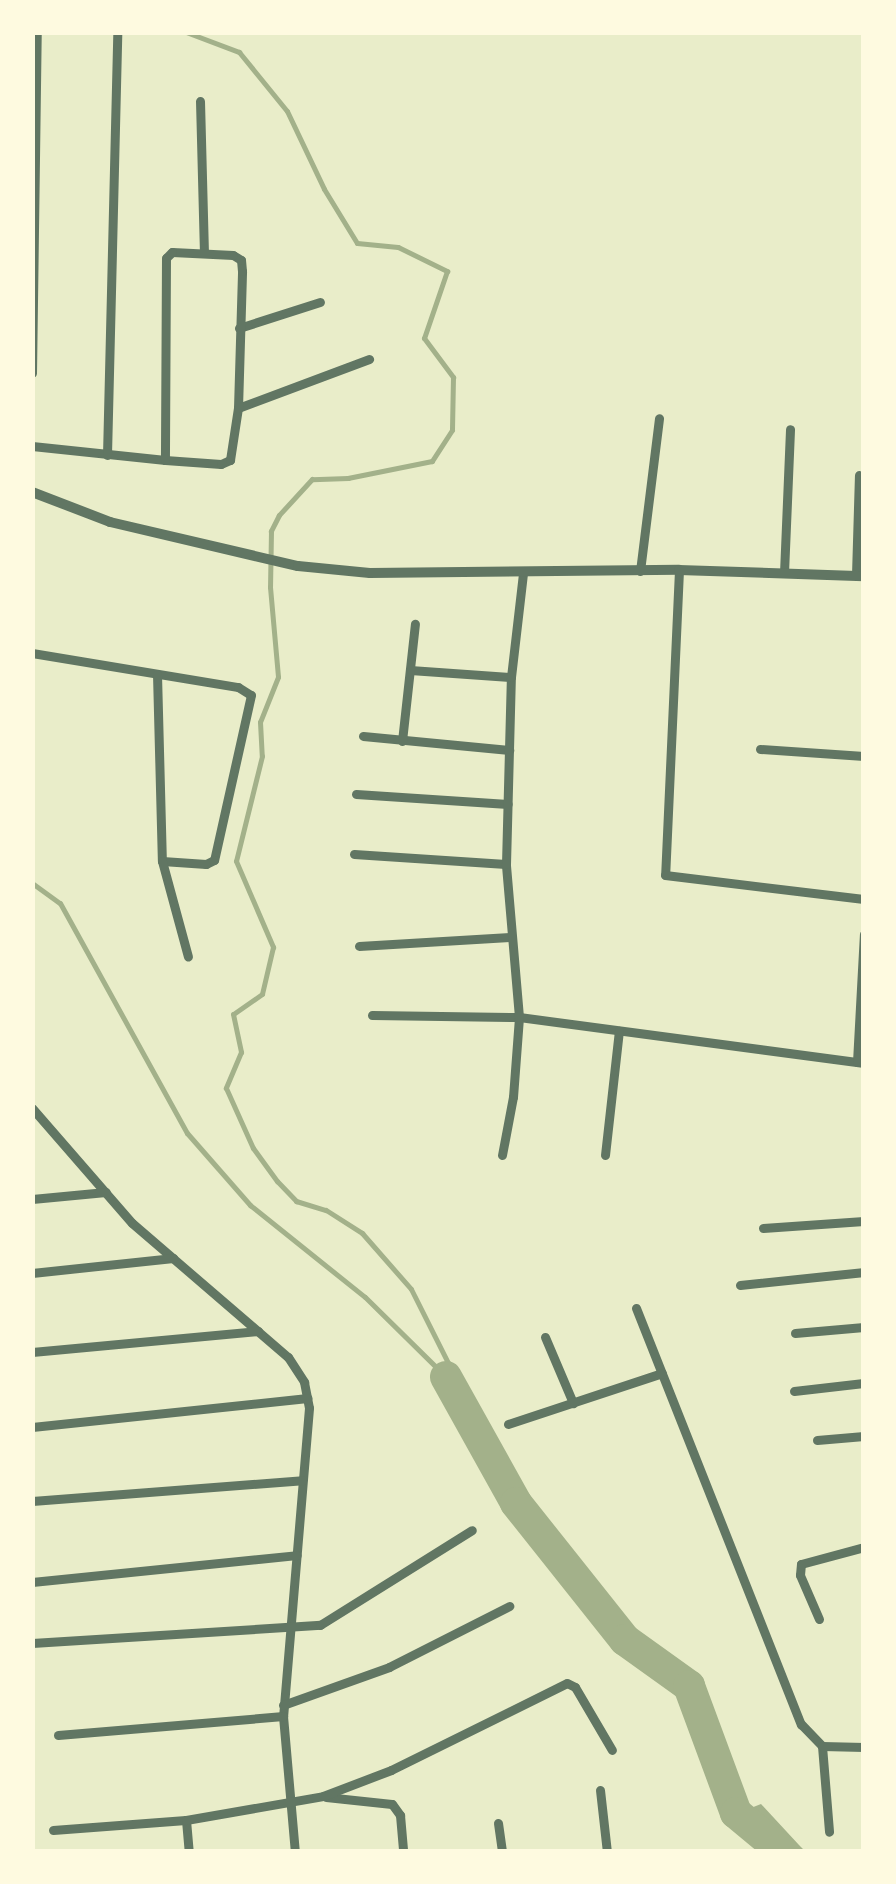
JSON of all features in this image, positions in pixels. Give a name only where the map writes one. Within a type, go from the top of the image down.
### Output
[{"type":"street","points":[[32,373],[37,32]]},
{"type":"street","points":[[106,456],[117,32]]},
{"type":"street","points":[[200,101],[204,252]]},
{"type":"street","points":[[32,446],[106,456],[220,464],[230,460],[238,408],[241,260],[228,254],[172,252],[166,258],[165,460]]},
{"type":"street","points":[[239,328],[320,302]]},
{"type":"street","points":[[238,408],[368,359]]},
{"type":"street","points":[[640,571],[659,418]]},
{"type":"street","points":[[784,573],[790,429]]},
{"type":"street","points":[[32,492],[110,522],[298,566],[370,573],[680,570],[859,575],[859,476]]},
{"type":"street","points":[[680,570],[666,875],[864,900]]},
{"type":"street","points":[[502,1154],[514,1097],[519,1017],[506,864],[511,677],[523,572]]},
{"type":"street","points":[[402,741],[416,624]]},
{"type":"street","points":[[32,653],[238,688],[251,701],[214,860],[206,864],[162,861]]},
{"type":"street","points":[[410,670],[511,677]]},
{"type":"street","points":[[158,674],[162,861],[188,957]]},
{"type":"street","points":[[363,736],[509,750]]},
{"type":"street","points":[[760,749],[864,756]]},
{"type":"street","points":[[356,794],[508,804]]},
{"type":"street","points":[[354,854],[506,864]]},
{"type":"street","points":[[372,1015],[519,1017],[860,1062],[864,934]]},
{"type":"street","points":[[359,946],[511,938]]},
{"type":"street","points":[[604,1154],[619,1031]]},
{"type":"street","points":[[33,1110],[172,1258],[298,1370],[307,1398],[283,1710],[295,1852]]},
{"type":"street","points":[[32,1200],[106,1192]]},
{"type":"street","points":[[762,1228],[864,1221]]},
{"type":"street","points":[[32,1273],[172,1258]]},
{"type":"street","points":[[740,1285],[864,1272]]},
{"type":"street","points":[[636,1308],[801,1724],[822,1746],[828,1832]]},
{"type":"street","points":[[794,1333],[864,1327]]},
{"type":"street","points":[[32,1352],[258,1331]]},
{"type":"street","points":[[545,1337],[572,1403]]},
{"type":"street","points":[[508,1424],[662,1373]]},
{"type":"street","points":[[794,1391],[864,1382]]},
{"type":"street","points":[[32,1427],[307,1398]]},
{"type":"street","points":[[817,1440],[864,1436]]},
{"type":"street","points":[[32,1501],[302,1480]]},
{"type":"street","points":[[32,1643],[292,1630],[320,1625],[472,1530]]},
{"type":"street","points":[[819,1619],[800,1576],[802,1564],[864,1548]]},
{"type":"street","points":[[32,1582],[296,1554]]},
{"type":"street","points":[[58,1735],[283,1710],[388,1666],[509,1606]]},
{"type":"street","points":[[53,1830],[186,1820],[323,1796],[391,1770],[567,1683],[575,1688],[612,1750]]},
{"type":"street","points":[[822,1746],[864,1747]]},
{"type":"street","points":[[600,1790],[607,1852]]},
{"type":"street","points":[[323,1796],[392,1804],[400,1815],[403,1852]]},
{"type":"street","points":[[186,1820],[188,1852]]},
{"type":"street","points":[[498,1822],[502,1852]]},
{"type":"shaded area","points":[[761,1804],[805,1851],[760,1851],[728,1817]]},
{"type":"waterway","points":[[186,32],[239,52],[287,111],[324,189],[357,243],[398,247],[447,271],[424,338],[453,377],[452,430],[432,461],[348,478],[312,479],[279,515],[271,531],[270,587],[278,677],[260,722],[262,756],[236,861],[273,947],[262,994],[233,1014],[241,1052],[226,1088],[253,1148],[277,1181],[296,1201],[326,1210],[362,1233],[411,1289],[448,1363],[446,1377]]},
{"type":"waterway","points":[[32,883],[60,903],[187,1133],[250,1205],[365,1297],[445,1376]]},
{"type":"waterway","points":[[446,1377],[516,1503],[625,1640],[689,1686],[736,1813],[783,1852]]}]
